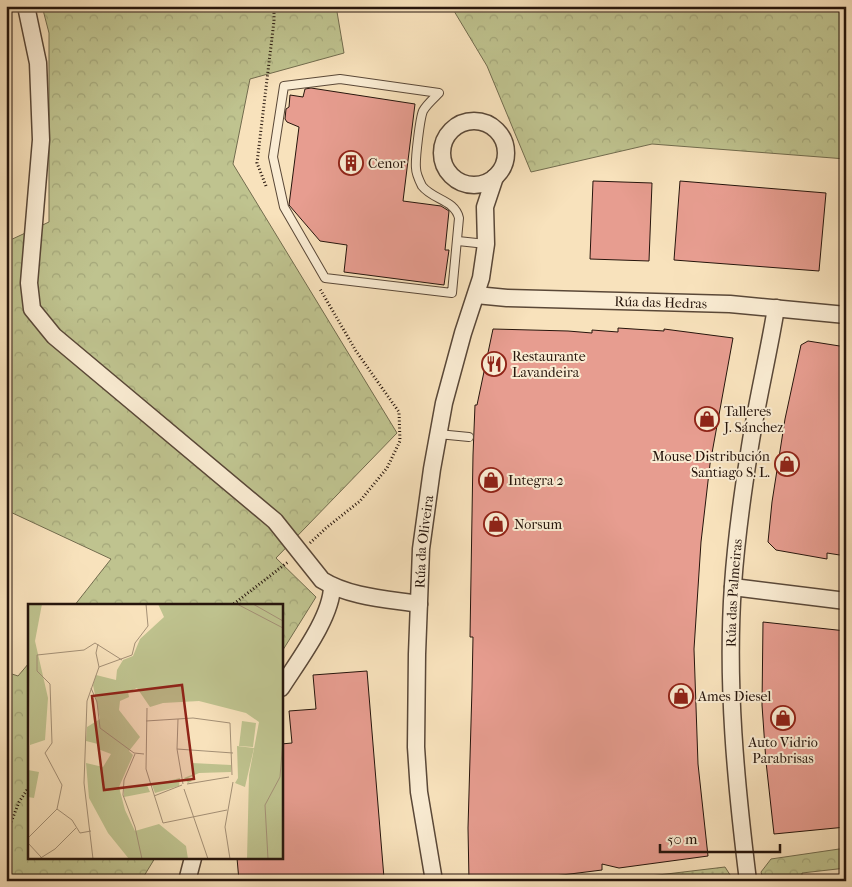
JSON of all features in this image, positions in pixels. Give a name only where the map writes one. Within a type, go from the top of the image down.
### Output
[{"type":"street","points":[[26,6],[38,63],[41,140],[29,283],[32,309],[54,336],[275,521],[322,580],[346,591],[419,604]]},
{"type":"street","name":"Rúa da Oliveira","points":[[434,881],[420,792],[416,747],[417,654],[422,541],[438,434],[453,369],[481,278],[486,244],[485,207],[495,178],[502,170],[506,160],[503,138],[497,129],[487,123],[466,122],[455,127],[448,134],[443,145],[442,156],[445,166],[452,176],[461,182],[469,184],[485,207]]},
{"type":"street","points":[[469,184],[486,183],[495,178]]},
{"type":"street","name":"Rúa das Hedras","points":[[476,295],[517,298],[730,304],[846,315]]},
{"type":"street","name":"Rúa das Palmeiras","points":[[748,881],[738,802],[733,733],[731,636],[733,587],[749,454],[776,308]]},
{"type":"street","points":[[282,686],[327,611],[332,594],[332,586]]},
{"type":"street","points":[[733,587],[846,601]]},
{"type":"street","points":[[187,881],[192,860]]},
{"type":"lane","points":[[340,78],[438,93],[423,110],[416,152],[416,170],[422,186],[434,197],[453,206],[458,212],[458,241],[452,293],[324,278],[284,207],[273,158],[284,86],[340,78]]},
{"type":"lane","points":[[458,241],[486,244]]},
{"type":"lane","points":[[438,434],[469,438]]},
{"type":"path","points":[[268,190],[257,163],[273,30],[274,6]]},
{"type":"path","points":[[234,604],[299,553],[326,528],[360,501],[387,468],[400,441],[399,412],[356,351],[317,284]]},
{"type":"path","points":[[6,835],[19,802],[28,788]]},
{"type":"path","points":[[796,881],[806,880]]},
{"type":"green space","points":[[42,6],[336,6],[344,53],[250,79],[233,164],[397,433],[276,558],[316,597],[282,651],[282,604],[76,604],[111,559],[6,510],[6,242],[49,222],[49,33]]},
{"type":"green space","points":[[451,6],[846,6],[846,159],[652,144],[531,172],[487,66]]},
{"type":"green space","points":[[28,664],[28,860],[154,860],[144,876],[145,881],[6,881],[6,672],[18,676]]},
{"type":"green space","points":[[846,848],[846,868],[802,873],[802,881],[764,881],[761,872],[771,859]]},
{"type":"green space","points":[[725,867],[734,881],[608,881]]},
{"type":"building","name":"Cenor","points":[[311,88],[415,104],[403,201],[441,206],[449,211],[445,250],[449,250],[444,285],[344,272],[347,245],[320,241],[289,205],[299,127],[287,122],[285,119],[286,109],[289,107],[290,95],[303,97],[305,89]]},
{"type":"building","points":[[593,181],[652,183],[649,261],[590,259]]},
{"type":"building","points":[[680,181],[826,193],[819,271],[674,260]]},
{"type":"building","points":[[618,328],[664,331],[664,329],[733,338],[710,464],[701,542],[694,649],[698,764],[708,856],[619,868],[602,864],[602,870],[514,881],[469,881],[468,828],[473,637],[470,637],[475,405],[477,405],[493,329],[592,333],[592,330],[618,332]]},
{"type":"building","points":[[808,341],[846,347],[846,556],[827,553],[827,559],[776,550],[768,542],[772,502],[785,419],[801,345]]},
{"type":"building","points":[[763,622],[846,631],[846,765],[841,765],[846,806],[846,827],[774,834],[762,705]]},
{"type":"building","points":[[367,671],[384,878],[346,881],[239,881],[237,860],[282,860],[282,744],[292,743],[289,711],[316,709],[313,675]]},
{"type":"place","name":"Cenor","points":[[351,163]]},
{"type":"place","name":"Restaurante Lavandeira","points":[[494,364]]},
{"type":"place","name":"Talleres J. Sánchez","points":[[707,419]]},
{"type":"place","name":"Mouse Distribución Santiago S. L.","points":[[787,464]]},
{"type":"place","name":"Integra 2","points":[[491,480]]},
{"type":"place","name":"Norsum","points":[[496,524]]},
{"type":"place","name":"Ames Diesel","points":[[681,696]]},
{"type":"place","name":"Auto Vidrio Parabrisas","points":[[783,718]]}]
